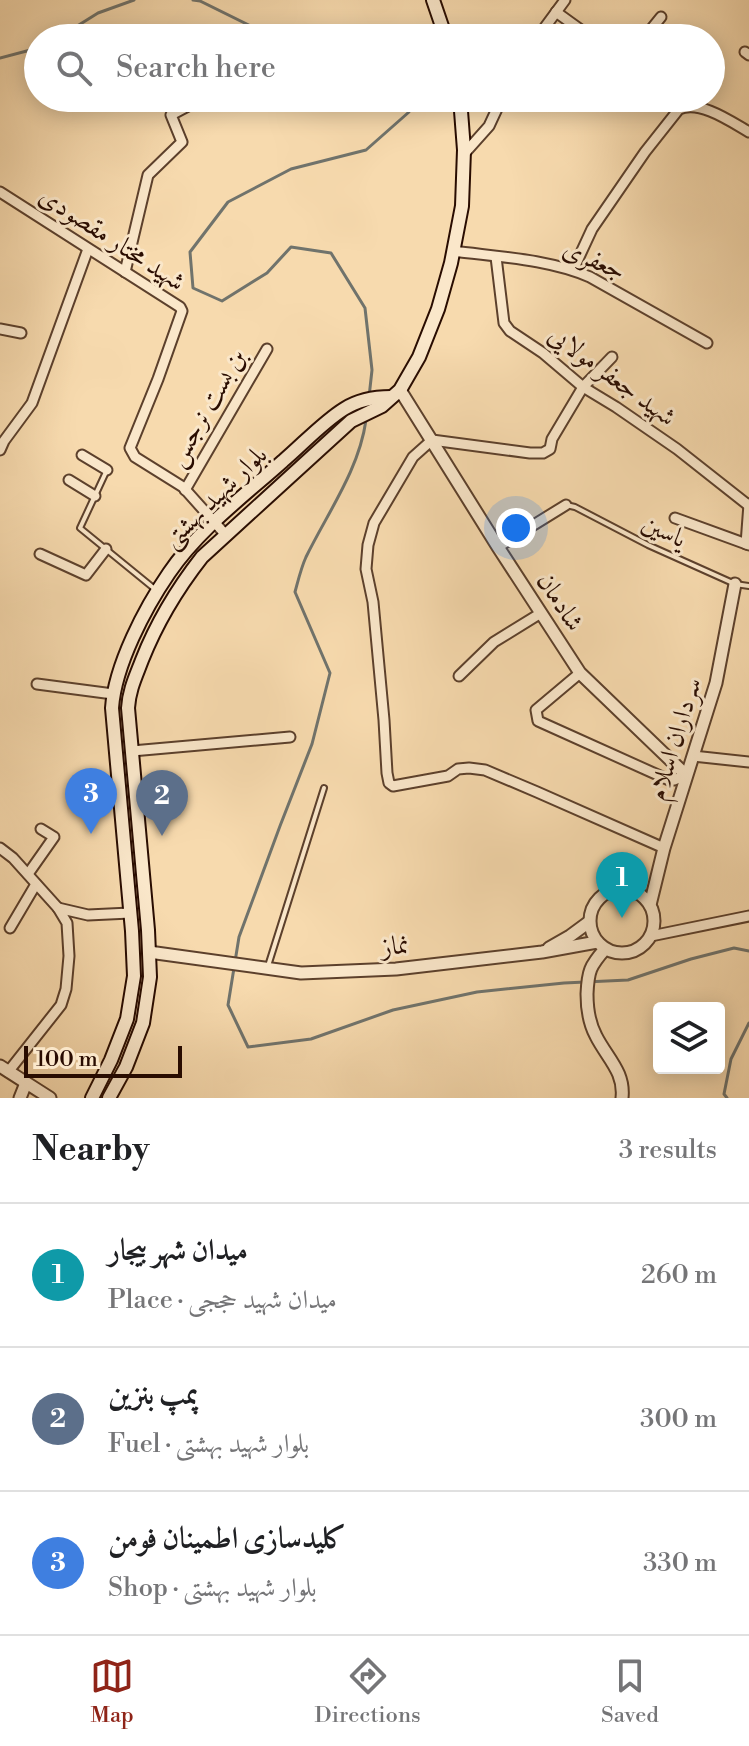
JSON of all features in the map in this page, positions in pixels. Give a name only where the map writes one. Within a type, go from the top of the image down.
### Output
[{"type":"main road","points":[[433,0],[441,24]]},
{"type":"main road","points":[[388,398],[419,357],[438,309],[453,251],[462,206],[464,154],[461,112]]},
{"type":"main road","name":"بلوار شهید بهشتی","points":[[92,1098],[127,1019],[134,976],[112,708],[117,681],[140,621],[170,572],[190,546],[214,523],[344,409],[388,398]]},
{"type":"main road","name":"بلوار شهید بهشتی","points":[[109,1098],[126,1067],[143,1023],[150,977],[129,696],[154,628],[182,581],[225,534],[351,421],[388,398]]},
{"type":"main road","points":[[122,819],[138,818]]},
{"type":"street","points":[[547,24],[565,0]]},
{"type":"street","points":[[556,12],[573,24]]},
{"type":"street","points":[[655,24],[661,17]]},
{"type":"street","points":[[125,272],[148,175],[182,142],[171,115],[177,112]]},
{"type":"street","points":[[464,154],[489,126],[496,112]]},
{"type":"street","points":[[573,270],[592,229],[677,112]]},
{"type":"street","points":[[708,112],[749,132]]},
{"type":"street","name":"شهید مختار مقصودی","points":[[0,192],[180,307],[182,311],[158,379],[130,448],[135,457],[185,490],[225,534]]},
{"type":"street","points":[[0,450],[32,403],[88,249]]},
{"type":"street","name":"جعفری","points":[[453,251],[573,270],[707,343]]},
{"type":"street","name":"شهید جعفر مولایی","points":[[496,257],[504,323],[510,331],[543,353],[583,387],[677,449],[748,505]]},
{"type":"street","points":[[0,329],[21,333]]},
{"type":"street","name":"بن بست نرجس","points":[[185,490],[267,349]]},
{"type":"street","points":[[612,357],[583,387],[552,439],[550,449],[543,453],[432,440],[413,457],[374,523],[366,569],[373,602],[387,773],[393,786],[437,779],[458,769],[485,770],[664,848]]},
{"type":"street","name":"شادمان","points":[[388,398],[432,440],[580,673],[686,775]]},
{"type":"street","points":[[82,455],[107,470]]},
{"type":"street","points":[[69,480],[95,496]]},
{"type":"street","points":[[498,547],[566,505]]},
{"type":"street","points":[[675,518],[747,545],[748,505]]},
{"type":"street","points":[[40,554],[86,575],[106,549]]},
{"type":"street","name":"سرداران اسلام","points":[[650,905],[664,848],[716,683],[735,584]]},
{"type":"street","points":[[459,676],[494,642],[541,613]]},
{"type":"street","points":[[580,673],[536,710],[538,721],[669,780],[686,775]]},
{"type":"street","points":[[37,684],[113,694]]},
{"type":"street","points":[[132,751],[290,737]]},
{"type":"street","points":[[693,756],[749,762]]},
{"type":"street","points":[[28,874],[54,837],[41,829]]},
{"type":"street","points":[[0,848],[28,874],[67,923],[69,956],[61,1005],[4,1069],[50,1098]]},
{"type":"street","points":[[10,928],[36,884]]},
{"type":"street","points":[[613,890],[634,891],[650,905],[654,915],[651,936],[636,951],[615,954],[601,946],[591,933],[591,911],[604,894],[613,890]]},
{"type":"street","points":[[58,908],[88,915],[130,913]]},
{"type":"street","points":[[651,936],[749,916]]},
{"type":"street","points":[[542,952],[589,922]]},
{"type":"street","points":[[601,946],[591,965],[587,1011],[595,1035],[615,1065],[623,1086],[622,1098]]},
{"type":"street","name":"نماز","points":[[149,952],[301,973],[396,969],[601,946]]},
{"type":"street","points":[[20,1098],[26,1083]]},
{"type":"lane","points":[[107,470],[80,528],[158,592]]},
{"type":"lane","name":"یاسین","points":[[566,505],[735,584],[749,586]]},
{"type":"lane","points":[[267,968],[324,788]]},
{"type":"waterway","points":[[80,24],[98,13],[134,0]]},
{"type":"waterway","points":[[193,0],[247,24]]},
{"type":"waterway","points":[[0,58],[24,52]]},
{"type":"waterway","points":[[369,397],[372,370],[365,308],[331,253],[291,247],[267,273],[222,301],[193,288],[190,252],[228,202],[291,169],[366,150],[409,112]]},
{"type":"waterway","points":[[366,420],[350,473],[306,557],[295,592],[330,673],[312,744],[239,937],[228,1005],[248,1047],[311,1039],[393,1010],[477,992],[628,980],[734,948],[749,951]]},
{"type":"waterway","points":[[727,1098],[724,1094],[731,1059],[749,1023]]},
{"type":"place","name":"کلیدسازی اطمینان فومن","points":[[91,834]]},
{"type":"place","name":"پمپ بنزین","points":[[162,836]]},
{"type":"place","name":"میدان شهر بیجار","points":[[622,918]]}]
